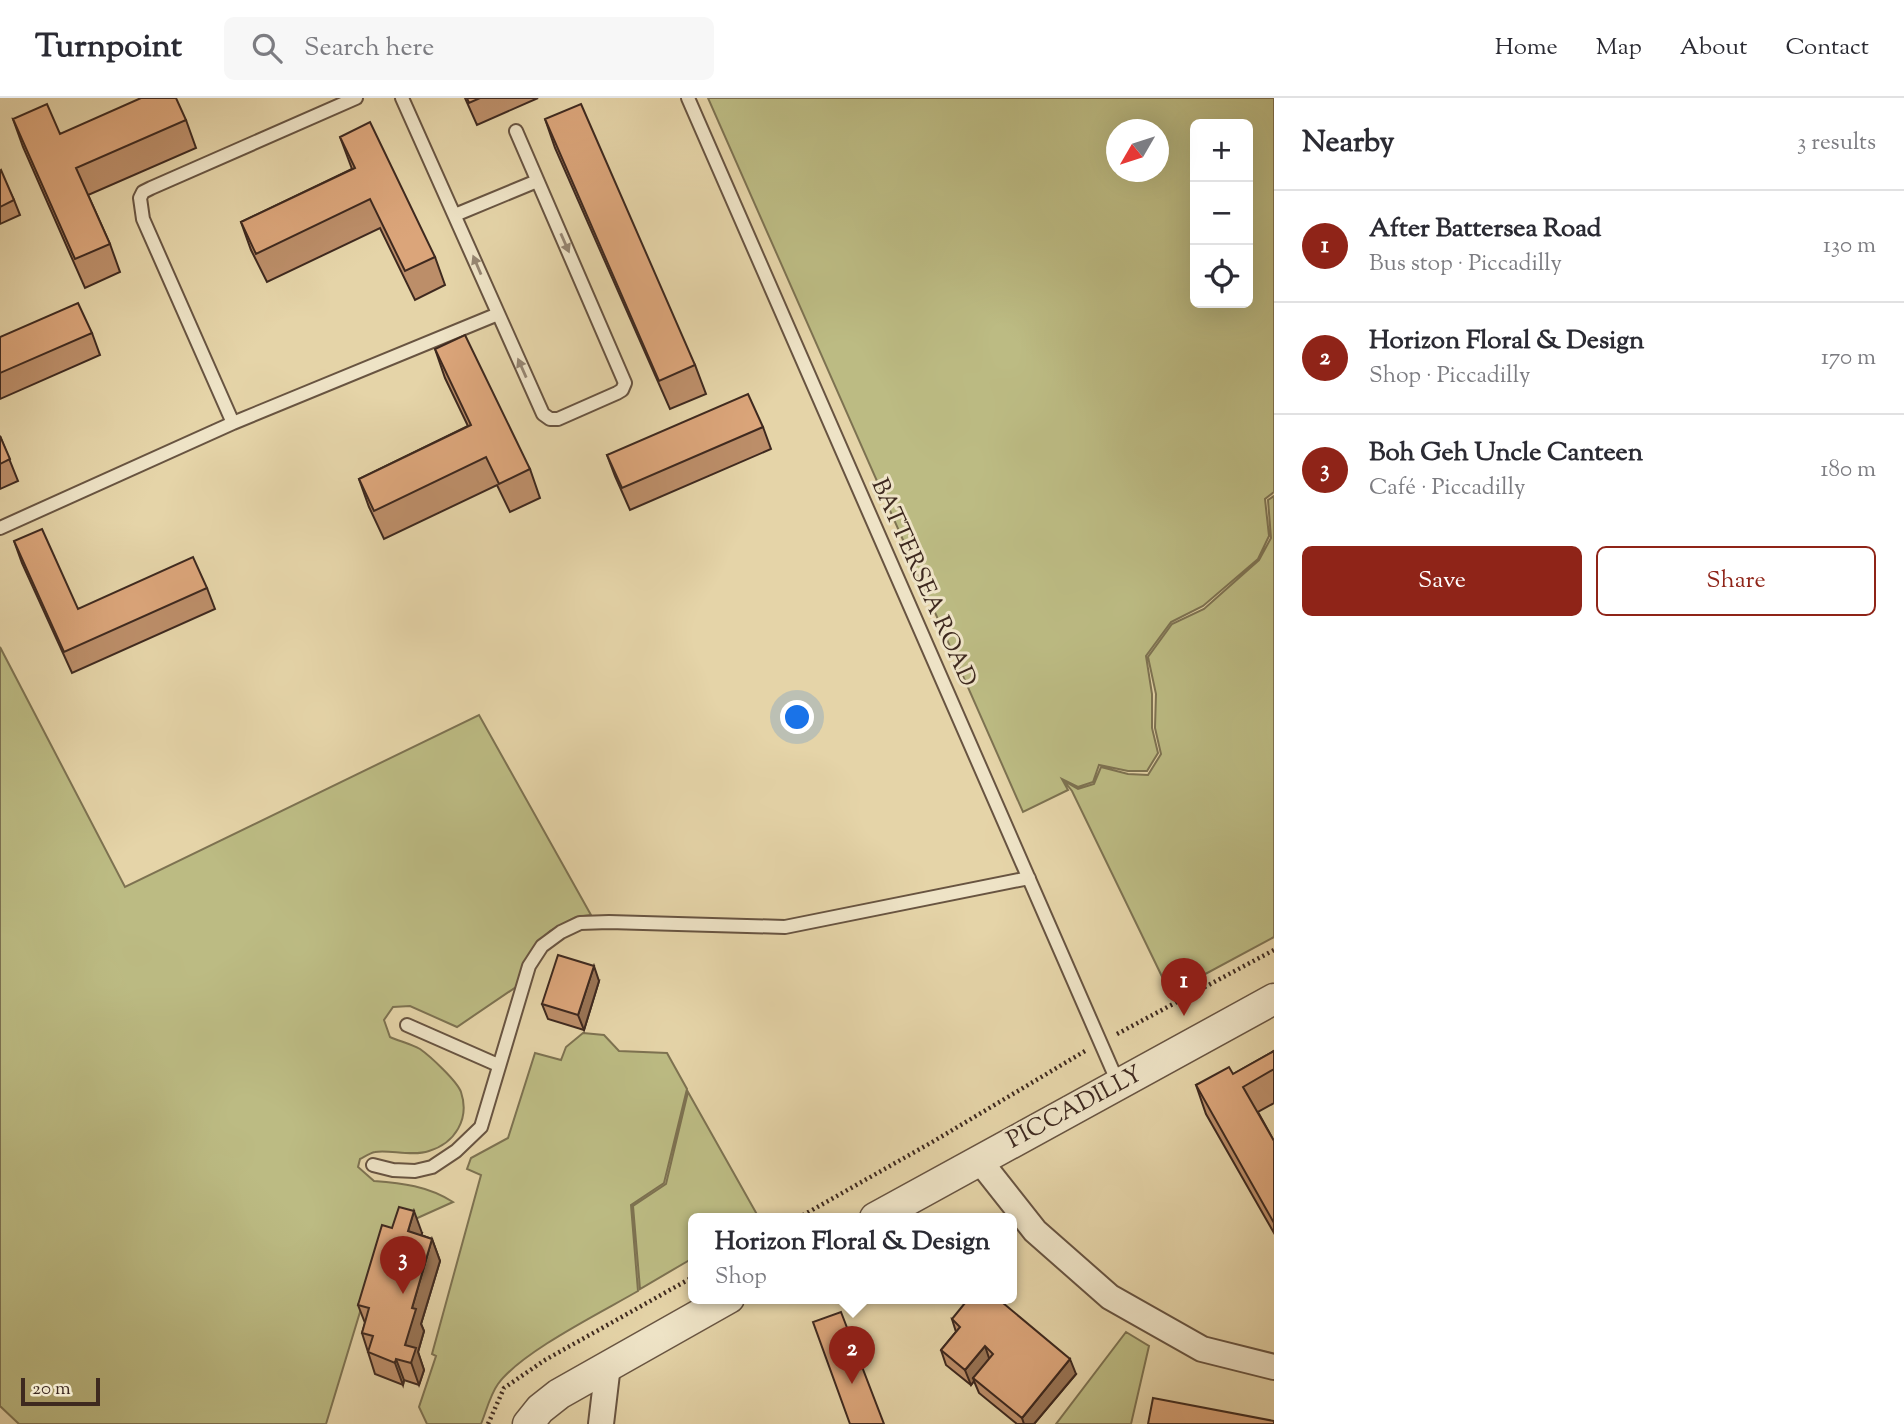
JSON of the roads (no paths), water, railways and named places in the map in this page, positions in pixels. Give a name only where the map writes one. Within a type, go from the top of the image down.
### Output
[{"type":"street","name":"PICCADILLY","points":[[884,1213],[1274,999]]},
{"type":"street","points":[[979,1160],[1035,1231],[1110,1297],[1202,1349],[1274,1367]]},
{"type":"street","points":[[528,1424],[540,1409],[559,1394],[718,1304]]},
{"type":"street","points":[[601,1424],[608,1365]]},
{"type":"lane","points":[[233,423],[144,219],[140,198],[151,188],[356,98]]},
{"type":"lane","points":[[402,98],[546,417],[558,419],[617,393],[624,387],[624,380],[516,131]]},
{"type":"lane","name":"BATTERSEA ROAD","points":[[688,98],[1119,1085]]},
{"type":"lane","points":[[455,215],[537,181]]},
{"type":"lane","points":[[0,528],[233,423],[498,314]]},
{"type":"lane","points":[[373,1166],[415,1171],[432,1167],[456,1151],[481,1127],[529,966],[542,946],[561,932],[580,923],[785,927],[1029,878]]},
{"type":"lane","points":[[407,1026],[499,1065]]},
{"type":"place","name":"After Battersea Road","points":[[1184,1016]]},
{"type":"place","name":"Boh Geh Uncle Canteen","points":[[403,1294]]},
{"type":"place","name":"Horizon Floral & Design","points":[[852,1384]]}]
